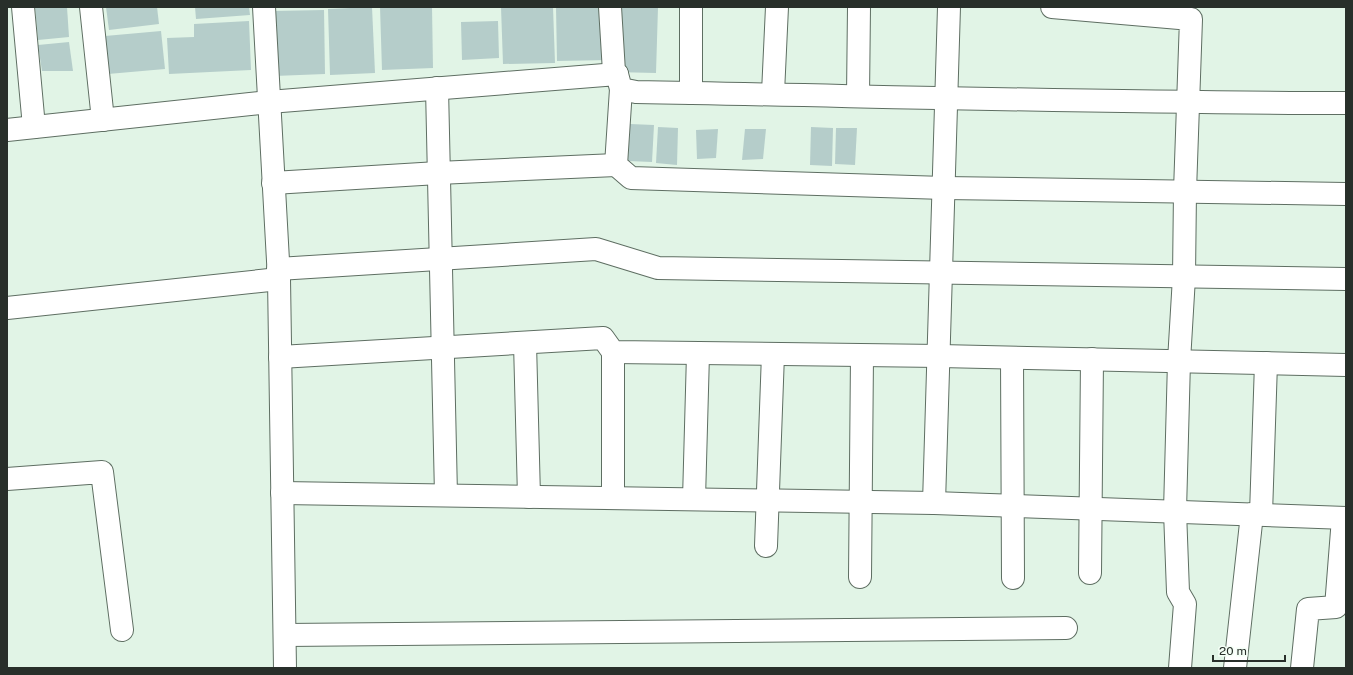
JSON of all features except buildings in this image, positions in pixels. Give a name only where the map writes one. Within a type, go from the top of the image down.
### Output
[{"type":"street","points":[[23,7],[34,128]]},
{"type":"street","points":[[91,7],[103,120]]},
{"type":"street","points":[[264,7],[279,274],[285,668]]},
{"type":"street","points":[[610,7],[614,72],[619,81],[636,92],[773,93],[1187,103],[1346,103]]},
{"type":"street","points":[[691,7],[691,93]]},
{"type":"street","points":[[773,93],[777,7]]},
{"type":"street","points":[[858,96],[859,7]]},
{"type":"street","points":[[934,503],[940,356],[946,97],[950,7]]},
{"type":"street","points":[[1052,7],[1191,19],[1187,103],[1184,277],[1179,361],[1175,511],[1178,592],[1185,604],[1180,668]]},
{"type":"street","points":[[7,130],[269,102],[437,88],[619,81]]},
{"type":"street","points":[[616,165],[619,81]]},
{"type":"street","points":[[437,88],[446,495]]},
{"type":"street","points":[[273,183],[438,173],[616,165],[631,178],[944,188],[1185,190],[1346,194]]},
{"type":"street","points":[[7,308],[279,274],[440,259],[596,250],[658,268],[1346,280]]},
{"type":"street","points":[[280,357],[603,338],[612,352],[613,498]]},
{"type":"street","points":[[525,343],[529,497]]},
{"type":"street","points":[[612,352],[940,356],[1346,365]]},
{"type":"street","points":[[694,499],[698,354]]},
{"type":"street","points":[[766,546],[773,354]]},
{"type":"street","points":[[860,577],[862,356]]},
{"type":"street","points":[[1012,358],[1013,578]]},
{"type":"street","points":[[1090,572],[1092,359]]},
{"type":"street","points":[[1235,668],[1256,514],[1266,363]]},
{"type":"street","points":[[7,480],[102,472],[122,630]]},
{"type":"street","points":[[282,493],[934,503],[1345,518],[1336,607],[1308,609],[1302,668]]},
{"type":"street","points":[[284,635],[1066,628]]}]
